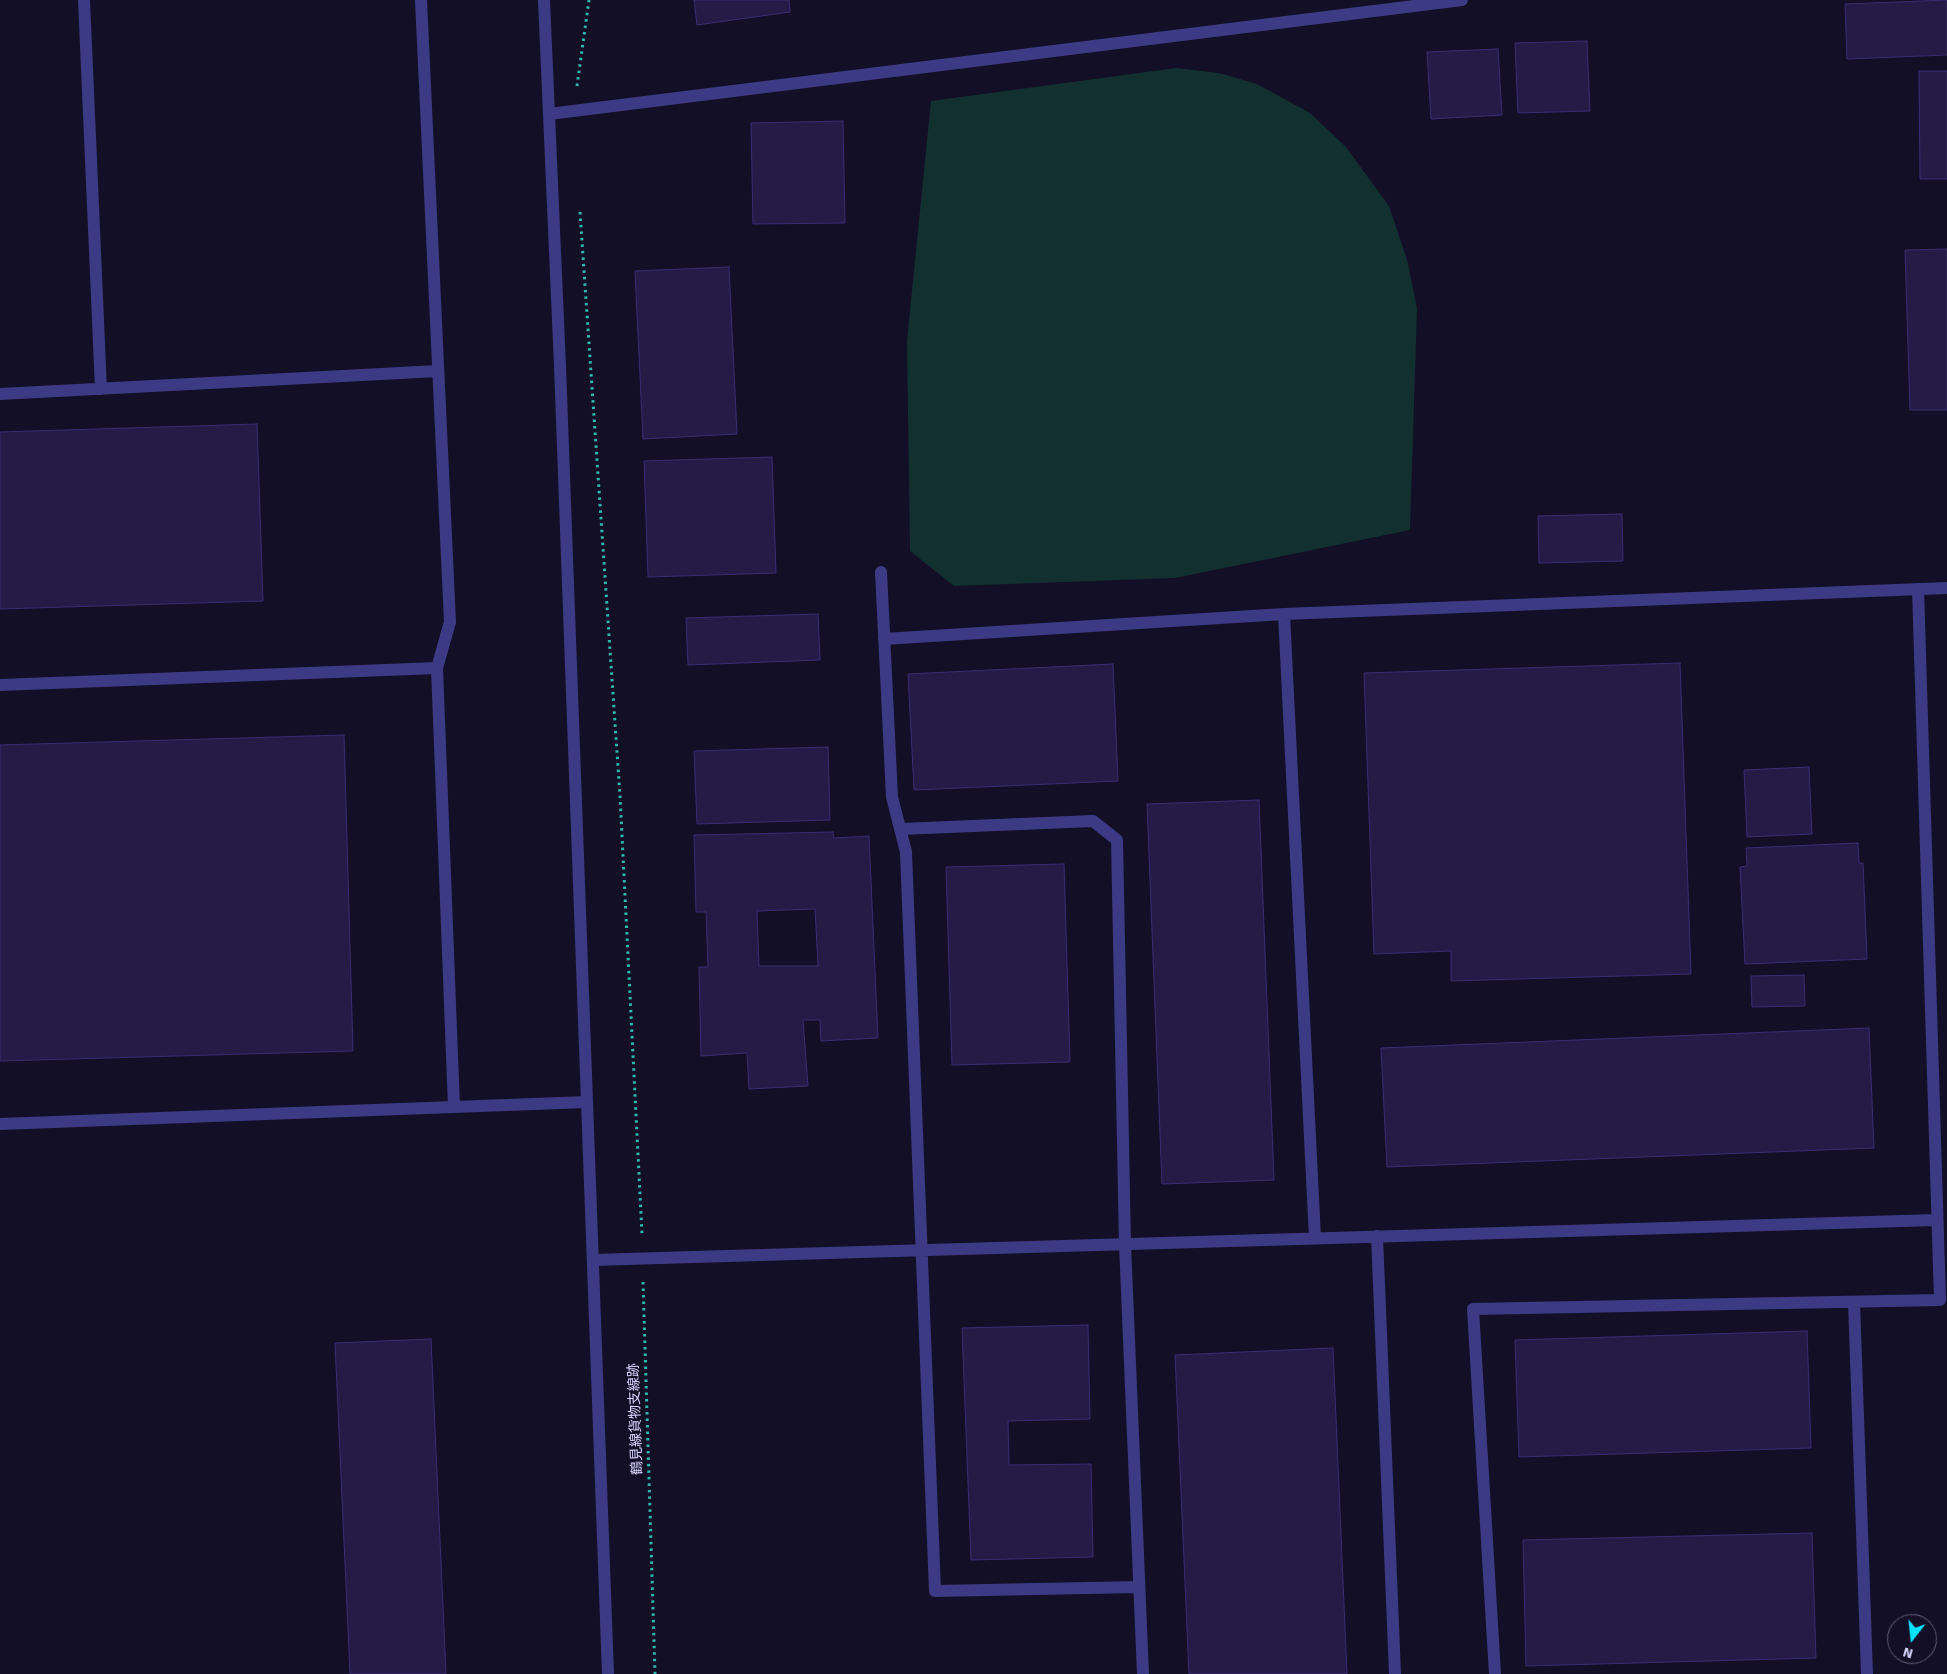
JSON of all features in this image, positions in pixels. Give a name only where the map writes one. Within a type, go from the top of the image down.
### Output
[{"type":"street","points":[[84,0],[101,389]]},
{"type":"street","points":[[422,0],[450,622],[437,668],[454,1106]]},
{"type":"street","points":[[544,0],[608,1674]]},
{"type":"street","points":[[549,114],[1462,0]]},
{"type":"street","points":[[0,394],[438,371]]},
{"type":"street","points":[[881,572],[892,797],[906,852],[935,1591],[1139,1587]]},
{"type":"street","points":[[884,639],[1284,614],[1947,588]]},
{"type":"street","points":[[1495,1674],[1473,1309],[1944,1300],[1936,1220],[1918,589]]},
{"type":"street","points":[[1284,614],[1315,1238]]},
{"type":"street","points":[[0,685],[437,668]]},
{"type":"street","points":[[900,829],[1093,821],[1117,840],[1125,1244],[1143,1674]]},
{"type":"street","points":[[0,1124],[587,1102]]},
{"type":"street","points":[[593,1260],[1936,1220]]},
{"type":"street","points":[[1377,1236],[1395,1674]]},
{"type":"street","points":[[1854,1302],[1867,1674]]},
{"type":"path","points":[[574,111],[589,0]]},
{"type":"path","name":"鶴見線貨物支線跡","points":[[580,210],[620,796],[640,1164],[655,1674]]},
{"type":"green space","points":[[1176,68],[1219,73],[1257,84],[1310,113],[1346,147],[1389,206],[1408,263],[1417,309],[1410,530],[1175,578],[954,586],[910,551],[907,341],[931,101]]},
{"type":"building","points":[[694,0],[789,0],[790,12],[697,25]]},
{"type":"building","points":[[1947,0],[1947,55],[1847,59],[1845,4]]},
{"type":"building","points":[[1587,41],[1590,111],[1518,113],[1515,43]]},
{"type":"building","points":[[1498,49],[1502,115],[1431,119],[1427,52]]},
{"type":"building","points":[[1919,71],[1947,71],[1947,179],[1920,179]]},
{"type":"building","points":[[843,121],[845,223],[753,224],[751,123]]},
{"type":"building","points":[[1947,249],[1947,410],[1910,410],[1905,250]]},
{"type":"building","points":[[729,267],[737,434],[643,439],[635,271]]},
{"type":"building","points":[[257,424],[263,601],[0,609],[0,432]]},
{"type":"building","points":[[772,457],[776,573],[648,577],[644,461]]},
{"type":"building","points":[[1622,514],[1623,561],[1539,563],[1538,516]]},
{"type":"building","points":[[818,614],[820,660],[688,665],[686,618]]},
{"type":"building","points":[[1680,663],[1691,974],[1451,981],[1451,951],[1374,954],[1364,673]]},
{"type":"building","points":[[1113,664],[1118,781],[914,790],[908,674]]},
{"type":"building","points":[[344,735],[353,1051],[0,1061],[0,745]]},
{"type":"building","points":[[828,747],[830,820],[697,824],[694,751]]},
{"type":"building","points":[[1809,767],[1812,834],[1747,837],[1744,770]]},
{"type":"building","points":[[1259,800],[1274,1180],[1162,1184],[1147,804]]},
{"type":"building","points":[[833,832],[834,838],[869,836],[878,1038],[821,1041],[820,1020],[803,1020],[808,1086],[749,1089],[747,1053],[701,1056],[699,967],[708,967],[706,912],[696,912],[694,835]],"holes":[[[815,909],[818,966],[759,966],[757,911]]]},
{"type":"building","points":[[1858,843],[1859,863],[1863,863],[1867,959],[1745,964],[1740,867],[1747,866],[1746,848]]},
{"type":"building","points":[[1064,864],[1070,1062],[952,1065],[946,867]]},
{"type":"building","points":[[1804,975],[1805,1006],[1752,1007],[1751,976]]},
{"type":"building","points":[[1869,1028],[1874,1148],[1387,1167],[1381,1048]]},
{"type":"building","points":[[1088,1325],[1090,1419],[1008,1421],[1009,1465],[1091,1464],[1093,1557],[971,1560],[962,1328]]},
{"type":"building","points":[[1807,1331],[1811,1448],[1519,1457],[1515,1340]]},
{"type":"building","points":[[431,1339],[446,1674],[350,1674],[335,1343]]},
{"type":"building","points":[[1333,1348],[1347,1674],[1189,1674],[1175,1355]]},
{"type":"building","points":[[1812,1533],[1816,1658],[1526,1666],[1523,1540]]}]
